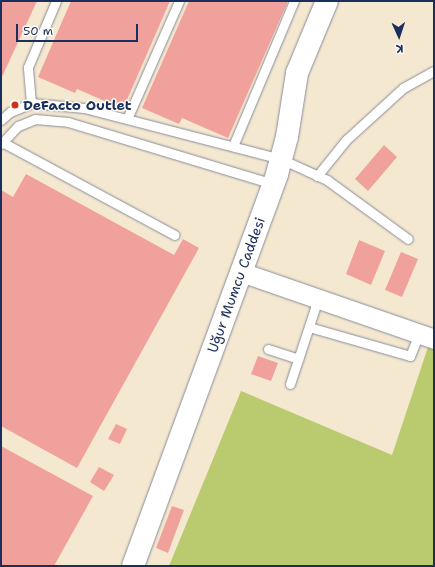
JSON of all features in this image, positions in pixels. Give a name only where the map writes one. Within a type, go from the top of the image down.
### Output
[{"type":"street","name":"Uğur Mumcu Caddesi","points":[[133,566],[274,184],[281,159],[297,73],[327,1]]},
{"type":"street","points":[[241,272],[426,336]]},
{"type":"lane","points":[[32,103],[28,67],[56,1]]},
{"type":"lane","points":[[127,119],[179,1]]},
{"type":"lane","points":[[233,146],[294,1]]},
{"type":"lane","points":[[317,176],[346,140],[403,88],[434,71]]},
{"type":"lane","points":[[1,120],[10,112],[32,103],[84,108],[281,159],[327,180],[408,239]]},
{"type":"lane","points":[[174,235],[2,143],[18,126],[35,119],[68,122],[274,184]]},
{"type":"lane","points":[[290,384],[318,299]]},
{"type":"lane","points":[[309,326],[410,356],[426,336]]},
{"type":"lane","points":[[268,349],[298,359]]},
{"type":"green space","points":[[429,344],[434,346],[434,566],[169,566],[241,391],[392,455]]},
{"type":"building","points":[[1,1],[37,1],[1,79]]},
{"type":"building","points":[[71,1],[170,1],[123,109],[77,89],[75,93],[38,77]]},
{"type":"building","points":[[189,1],[288,1],[228,138],[182,118],[179,124],[142,108]]},
{"type":"building","points":[[384,145],[397,157],[368,191],[355,179]]},
{"type":"building","points":[[26,174],[174,255],[183,239],[199,248],[77,468],[1,426],[1,190],[13,197]]},
{"type":"building","points":[[359,240],[385,251],[371,285],[346,274]]},
{"type":"building","points":[[401,252],[418,259],[402,297],[385,290]]},
{"type":"building","points":[[258,356],[278,363],[271,381],[251,374]]},
{"type":"building","points":[[116,424],[127,429],[120,444],[108,439]]},
{"type":"building","points":[[1,446],[93,496],[54,566],[1,566]]},
{"type":"building","points":[[99,467],[114,475],[104,491],[90,482]]},
{"type":"building","points":[[172,506],[184,510],[168,553],[156,548]]},
{"type":"place","name":"DeFacto Outlet","points":[[15,105]]}]
